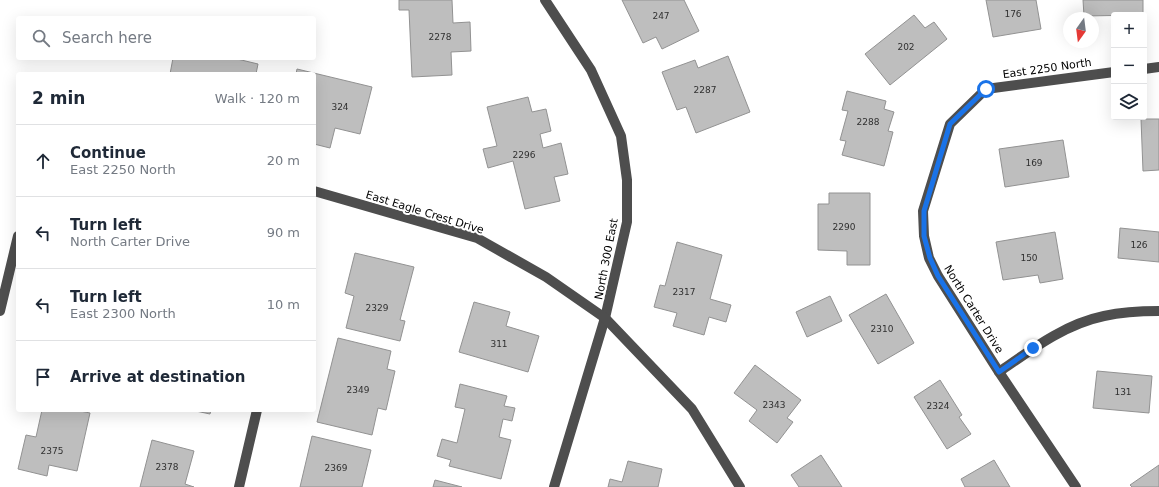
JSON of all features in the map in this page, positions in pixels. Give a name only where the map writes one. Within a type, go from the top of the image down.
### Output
[{"type":"street","name":"North 300 East","points":[[545,0],[592,70],[621,136],[627,180],[627,222],[613,290],[554,487]]},
{"type":"street","points":[[1147,69],[1159,67]]},
{"type":"street","name":"East 2250 North","points":[[950,124],[986,89],[1111,72]]},
{"type":"street","name":"North Carter Drive","points":[[950,124],[924,211],[924,236],[930,258],[938,276],[999,372],[1076,487]]},
{"type":"street","name":"East Eagle Crest Drive","points":[[316,192],[477,238],[546,277],[605,318],[692,409],[740,487]]},
{"type":"street","points":[[0,311],[16,244]]},
{"type":"street","points":[[999,372],[1051,337],[1076,324],[1104,316],[1134,311],[1159,310]]},
{"type":"street","points":[[239,487],[257,412]]},
{"type":"building","points":[[399,0],[452,0],[453,23],[470,22],[471,51],[451,52],[452,75],[412,77],[409,10],[399,10]]},
{"type":"building","points":[[622,0],[684,0],[699,31],[662,49],[656,37],[643,43]]},
{"type":"building","points":[[986,0],[1036,0],[1041,29],[993,37]]},
{"type":"building","points":[[1083,0],[1143,0],[1143,12],[1111,12],[1111,16],[1099,16],[1099,12],[1084,12]]},
{"type":"building","points":[[914,15],[925,28],[934,22],[947,39],[890,85],[865,54]]},
{"type":"building","points":[[728,56],[750,112],[696,133],[686,107],[677,110],[662,72],[695,60],[698,68]]},
{"type":"building","points":[[173,60],[241,60],[258,64],[256,72],[170,72]]},
{"type":"building","points":[[297,69],[310,72],[296,72]]},
{"type":"building","points":[[316,74],[372,87],[360,134],[335,128],[330,148],[316,144]]},
{"type":"building","points":[[847,91],[886,101],[884,109],[894,112],[888,131],[893,132],[884,166],[842,155],[846,141],[840,140],[848,111],[842,110]]},
{"type":"building","points":[[528,97],[532,112],[546,109],[551,131],[540,134],[543,148],[561,143],[568,174],[554,177],[560,201],[525,209],[513,161],[488,168],[483,149],[497,146],[487,107]]},
{"type":"building","points":[[1159,119],[1159,170],[1143,171],[1141,120]]},
{"type":"building","points":[[1063,140],[1069,177],[1005,187],[999,149]]},
{"type":"building","points":[[829,193],[870,193],[870,265],[847,265],[847,251],[818,250],[818,204],[829,204]]},
{"type":"building","points":[[1120,228],[1159,232],[1159,262],[1118,258]]},
{"type":"building","points":[[1055,232],[1063,279],[1040,283],[1038,275],[1003,280],[996,242]]},
{"type":"building","points":[[677,242],[722,255],[710,299],[731,305],[726,322],[709,317],[704,335],[673,326],[677,313],[654,307],[660,285],[665,286]]},
{"type":"building","points":[[355,253],[414,267],[400,320],[405,321],[400,341],[346,328],[354,296],[345,293]]},
{"type":"building","points":[[886,294],[914,343],[878,364],[849,315]]},
{"type":"building","points":[[830,296],[842,321],[807,337],[796,312]]},
{"type":"building","points":[[474,302],[510,312],[506,326],[539,336],[528,372],[459,352]]},
{"type":"building","points":[[338,338],[391,351],[387,369],[395,371],[386,410],[378,408],[372,435],[317,422]]},
{"type":"building","points":[[755,365],[801,400],[787,418],[793,422],[777,443],[749,421],[757,410],[734,393]]},
{"type":"building","points":[[1097,371],[1152,376],[1149,413],[1093,408]]},
{"type":"building","points":[[940,380],[962,415],[959,417],[971,434],[947,449],[914,397]]},
{"type":"building","points":[[460,384],[507,396],[504,406],[515,408],[512,421],[503,419],[499,437],[511,440],[501,479],[449,466],[451,460],[437,456],[442,439],[457,443],[465,409],[455,407]]},
{"type":"building","points":[[42,412],[90,413],[77,471],[49,465],[47,476],[18,469],[26,435],[36,437]]},
{"type":"building","points":[[312,436],[371,450],[362,487],[300,487]]},
{"type":"building","points":[[152,440],[194,451],[185,484],[194,487],[140,487]]},
{"type":"building","points":[[821,455],[842,487],[799,487],[791,475]]},
{"type":"building","points":[[994,460],[1010,487],[965,487],[961,479]]},
{"type":"building","points":[[628,461],[662,469],[658,487],[608,487],[610,479],[622,482]]},
{"type":"building","points":[[1159,465],[1159,487],[1132,487],[1130,485]]},
{"type":"building","points":[[435,480],[462,487],[433,487]]},
{"type":"route","points":[[986,89],[950,124],[924,211],[924,236],[930,258],[938,276],[999,372],[1033,348]]}]
